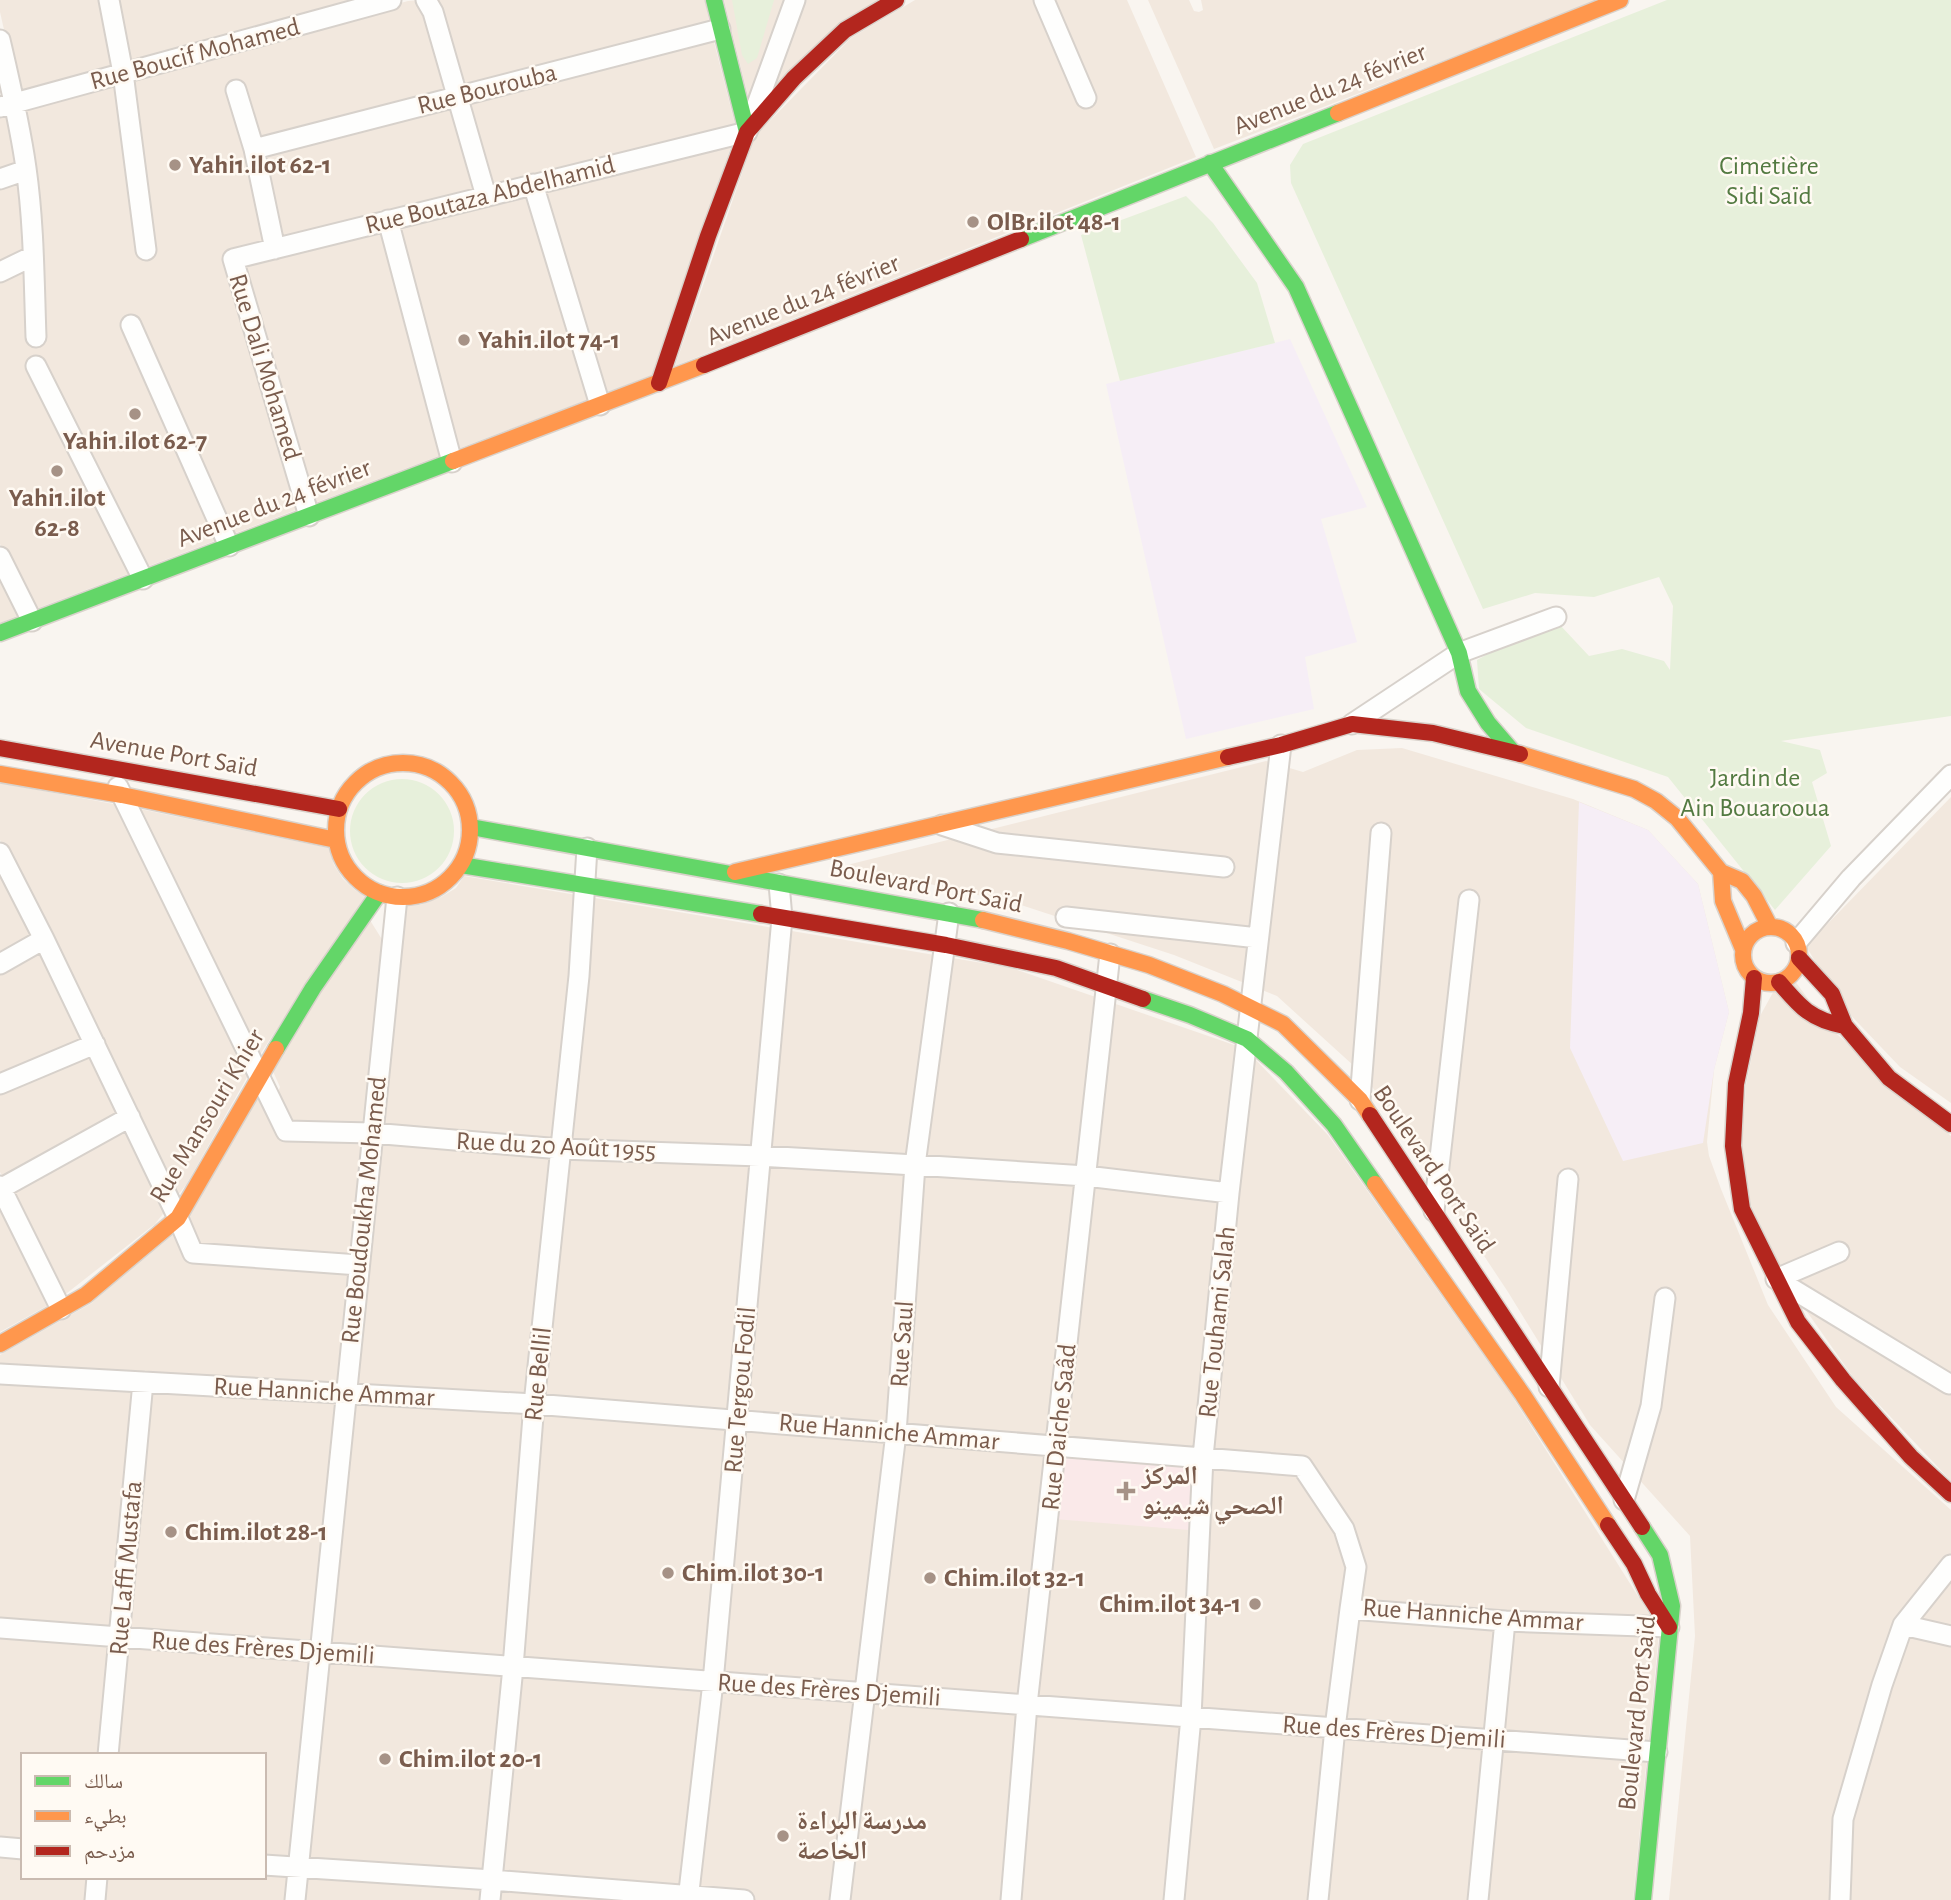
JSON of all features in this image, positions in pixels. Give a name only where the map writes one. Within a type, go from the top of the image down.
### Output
[{"type":"main road","points":[[714,0],[747,131]]},
{"type":"main road","points":[[659,383],[708,236],[747,131],[794,78],[845,30],[895,0]]},
{"type":"main road","name":"Avenue du 24 février","points":[[0,633],[659,383],[1620,0]]},
{"type":"main road","points":[[1210,163],[1296,287],[1459,653],[1468,691],[1488,723],[1513,752]]},
{"type":"main road","points":[[725,874],[1281,745],[1352,724],[1433,733],[1513,752],[1634,789],[1656,801],[1686,828],[1721,872],[1742,881],[1754,896],[1770,927]]},
{"type":"main road","name":"Avenue Port Saïd","points":[[0,748],[339,809]]},
{"type":"main road","points":[[409,763],[427,767],[443,775],[457,790],[467,807],[471,827],[469,847],[461,865],[449,879],[434,890],[416,896],[388,895],[363,884],[341,857],[336,840],[339,809],[347,793],[366,774],[391,764],[409,763]]},
{"type":"main road","name":"Avenue Port Saïd","points":[[0,774],[122,795],[336,840]]},
{"type":"main road","name":"Boulevard Port Saïd","points":[[471,827],[985,920],[1149,965],[1223,994],[1283,1024],[1360,1100],[1660,1555],[1672,1606],[1643,1900]]},
{"type":"main road","points":[[461,865],[946,945],[1056,968],[1190,1015],[1247,1039],[1286,1072],[1334,1125],[1548,1434],[1634,1564],[1648,1594],[1669,1627]]},
{"type":"main road","points":[[1721,872],[1723,901],[1743,949],[1743,962],[1749,974],[1766,983],[1779,982],[1793,973],[1797,950]]},
{"type":"main road","name":"Rue Mansouri Khier","points":[[0,1344],[86,1295],[178,1218],[258,1077],[313,988],[388,895]]},
{"type":"main road","points":[[1743,949],[1753,933],[1761,929],[1770,927],[1790,934],[1797,950],[1832,994],[1845,1026],[1889,1078],[1951,1124]]},
{"type":"main road","points":[[1754,978],[1751,1013],[1736,1084],[1733,1146],[1742,1209],[1798,1322],[1843,1380],[1911,1457],[1951,1494]]},
{"type":"main road","points":[[1779,982],[1812,1017],[1829,1024],[1845,1026]]},
{"type":"street","points":[[109,0],[123,74],[146,250]]},
{"type":"street","name":"Rue Boucif Mohamed","points":[[8,105],[391,0]]},
{"type":"street","points":[[426,0],[433,12],[486,196]]},
{"type":"street","points":[[747,131],[795,0]]},
{"type":"street","points":[[1044,0],[1086,98]]},
{"type":"street","name":"Rue Bourouba","points":[[254,149],[720,29]]},
{"type":"street","points":[[0,40],[8,105],[26,170],[36,337]]},
{"type":"street","points":[[236,90],[254,149],[275,249]]},
{"type":"street","name":"Rue Boutaza Abdelhamid","points":[[233,259],[747,131]]},
{"type":"street","points":[[0,179],[26,170]]},
{"type":"street","points":[[533,184],[600,405]]},
{"type":"street","points":[[388,220],[452,462]]},
{"type":"street","points":[[0,272],[33,256]]},
{"type":"street","name":"Rue Dali Mohamed","points":[[233,259],[309,516]]},
{"type":"street","points":[[131,325],[229,546]]},
{"type":"street","points":[[36,366],[143,579]]},
{"type":"street","points":[[0,557],[32,621]]},
{"type":"street","points":[[1352,724],[1459,653],[1556,617]]},
{"type":"street","name":"Rue Touhami Salah","points":[[1174,1900],[1191,1717],[1203,1457],[1229,1193],[1281,745]]},
{"type":"street","name":"Rue du 20 Août 1955","points":[[109,767],[286,1132],[372,1133],[561,1149],[760,1156],[1086,1176],[1229,1193]]},
{"type":"street","points":[[1797,950],[1851,878],[1951,775]]},
{"type":"street","points":[[937,824],[997,843],[1224,867]]},
{"type":"street","points":[[1360,1100],[1381,833]]},
{"type":"street","name":"Rue Bellil","points":[[490,1900],[513,1667],[534,1404],[579,976],[587,848]]},
{"type":"street","points":[[0,853],[95,1044],[193,1254],[359,1265]]},
{"type":"street","name":"Rue Tergou Fodil","points":[[689,1898],[713,1682],[782,918],[779,884]]},
{"type":"street","name":"Rue Boudoukha Mohamed","points":[[295,1900],[372,1133],[388,895]]},
{"type":"street","points":[[1434,1211],[1469,900]]},
{"type":"street","name":"Rue Saul","points":[[840,1900],[896,1433],[915,1165],[949,913]]},
{"type":"street","points":[[1066,918],[1258,939]]},
{"type":"street","points":[[0,964],[44,939]]},
{"type":"street","name":"Rue Daiche Saâd","points":[[1011,1900],[1027,1705],[1110,954]]},
{"type":"street","points":[[0,1084],[95,1044]]},
{"type":"street","points":[[61,1309],[0,1188],[130,1117]]},
{"type":"street","points":[[1548,1434],[1549,1384],[1568,1179]]},
{"type":"street","points":[[1776,1279],[1839,1252]]},
{"type":"street","points":[[1776,1279],[1949,1384]]},
{"type":"street","points":[[1624,1500],[1651,1406],[1665,1298]]},
{"type":"street","name":"Rue Hanniche Ammar","points":[[0,1374],[534,1404],[1302,1466],[1344,1529],[1356,1567],[1350,1609],[1505,1621],[1669,1627]]},
{"type":"street","name":"Rue Laffi Mustafa","points":[[108,1753],[143,1382]]},
{"type":"street","points":[[1840,1900],[1843,1819],[1882,1685],[1903,1625],[1951,1565]]},
{"type":"street","points":[[1318,1900],[1350,1609]]},
{"type":"street","points":[[1478,1900],[1505,1621]]},
{"type":"street","points":[[1903,1625],[1951,1636]]},
{"type":"street","name":"Rue des Frères Djemili","points":[[0,1628],[1657,1752]]},
{"type":"street","points":[[0,1847],[21,1849]]},
{"type":"street","points":[[266,1865],[744,1900]]},
{"type":"street","points":[[95,1900],[97,1879]]},
{"type":"shaded area","points":[[0,0],[103,0],[116,69],[19,96],[0,12]]},
{"type":"shaded area","points":[[115,0],[368,0],[128,66]]},
{"type":"shaded area","points":[[420,0],[449,90],[258,142],[268,245],[231,253],[301,508],[33,610],[0,544],[0,279],[27,265],[22,107],[408,1]]},
{"type":"shaded area","points":[[433,0],[705,0],[710,26],[461,87]]},
{"type":"shaded area","points":[[724,0],[788,0],[750,104]]},
{"type":"shaded area","points":[[801,0],[877,0],[767,93]]},
{"type":"shaded area","points":[[915,0],[1038,0],[1085,107],[1089,107],[1093,105],[1093,99],[1051,0],[1127,0],[1196,157],[675,366],[755,136],[851,38]]},
{"type":"shaded area","points":[[1148,0],[1189,0],[1194,11],[1199,12],[1203,10],[1201,0],[1601,0],[1214,149]]},
{"type":"shaded area","points":[[713,38],[736,128],[490,188],[464,99]]},
{"type":"shaded area","points":[[452,102],[478,191],[280,242],[261,154]]},
{"type":"shaded area","points":[[11,111],[19,167],[0,173],[0,114]]},
{"type":"shaded area","points":[[733,141],[652,375],[603,394],[541,187]]},
{"type":"shaded area","points":[[21,178],[26,252],[0,266],[0,185]]},
{"type":"shaded area","name":"Yahi1.ilot 74-1","points":[[529,191],[592,398],[455,450],[396,226]]},
{"type":"shaded area","points":[[384,230],[444,454],[312,504],[241,263]]},
{"type":"shaded area","points":[[1290,339],[1367,507],[1321,519],[1357,642],[1305,657],[1314,709],[1186,739],[1106,384]]},
{"type":"shaded area","points":[[0,570],[22,614],[0,623]]},
{"type":"shaded area","points":[[1402,748],[1573,799],[1648,830],[1698,884],[1729,1012],[1714,1070],[1707,1142],[1721,1189],[1768,1305],[1836,1407],[1951,1510],[1951,1900],[1669,1900],[1695,1636],[1690,1536],[1590,1425],[1508,1292],[1365,1076],[1277,996],[1174,955],[1021,905],[847,865],[1266,761],[1303,772],[1357,750]]},
{"type":"shaded area","points":[[0,783],[119,805],[250,1072],[177,1201],[0,840]]},
{"type":"shaded area","points":[[1951,797],[1951,1103],[1900,1067],[1841,1005],[1806,946]]},
{"type":"shaded area","points":[[1579,802],[1648,830],[1698,884],[1729,1012],[1714,1070],[1703,1143],[1623,1161],[1570,1048]]},
{"type":"shaded area","points":[[135,808],[329,848],[334,865],[343,879],[365,896],[257,1059]]},
{"type":"shaded area","points":[[0,867],[36,936],[0,957]]},
{"type":"shaded area","points":[[464,876],[1012,968],[1240,1047],[1209,1464],[1299,1472],[1338,1531],[1350,1568],[1345,1604],[1510,1627],[1659,1633],[1633,1900],[0,1900],[0,1355],[92,1303],[260,1092],[270,1111],[280,1087],[271,1067],[368,917],[383,941],[402,906],[420,905],[456,888]]},
{"type":"shaded area","points":[[42,947],[87,1040],[0,1077],[0,971]]},
{"type":"shaded area","points":[[1786,969],[1829,1027],[1951,1136],[1951,1378],[1790,1280],[1782,1270],[1751,1205],[1742,1146],[1746,1085],[1760,1016]]},
{"type":"shaded area","points":[[92,1052],[122,1114],[4,1180],[0,1172],[0,1091]]},
{"type":"shaded area","points":[[1251,1055],[1328,1135],[1512,1396],[1653,1620],[1357,1603],[1362,1569],[1310,1467],[1210,1452]]},
{"type":"shaded area","points":[[127,1125],[169,1213],[62,1297],[9,1191]]},
{"type":"shaded area","points":[[0,1199],[52,1303],[0,1332]]},
{"type":"shaded area","points":[[1798,1299],[1951,1389],[1951,1481],[1853,1377]]},
{"type":"shaded area","name":"المركز الصحي شيمينو","points":[[1062,1452],[1197,1463],[1189,1530],[1054,1519]]},
{"type":"green space","points":[[732,0],[774,0],[757,58],[748,64],[742,55]]},
{"type":"green space","points":[[1667,0],[1951,0],[1951,716],[1781,741],[1820,750],[1827,773],[1812,782],[1831,846],[1775,910],[1668,777],[1526,728],[1479,689],[1477,660],[1513,640],[1560,625],[1589,656],[1622,649],[1664,661],[1670,670],[1673,606],[1659,577],[1594,597],[1535,593],[1483,609],[1291,183],[1290,165],[1303,144]]},
{"type":"green space","points":[[1186,196],[1213,223],[1257,283],[1275,343],[1120,381],[1081,235]]},
{"type":"green space","points":[[402,779],[422,783],[439,794],[450,811],[454,831],[450,851],[439,868],[422,879],[402,883],[382,879],[365,868],[354,851],[350,831],[354,811],[365,794],[382,783]]},
{"type":"traffic: fast","points":[[714,0],[747,132]]},
{"type":"traffic: fast","points":[[1021,239],[1338,113]]},
{"type":"traffic: fast","points":[[1210,163],[1296,287],[1459,653],[1468,691],[1488,723],[1513,752]]},
{"type":"traffic: fast","points":[[0,633],[453,461]]},
{"type":"traffic: fast","points":[[471,827],[983,920]]},
{"type":"traffic: fast","points":[[461,865],[761,914]]},
{"type":"traffic: fast","points":[[276,1049],[313,988],[379,893]]},
{"type":"traffic: fast","points":[[1143,999],[1247,1039],[1286,1072],[1334,1125],[1375,1184]]},
{"type":"traffic: fast","points":[[1642,1527],[1660,1555],[1672,1606],[1643,1900]]},
{"type":"traffic: slow","points":[[1338,113],[1620,0]]},
{"type":"traffic: slow","points":[[453,461],[704,365]]},
{"type":"traffic: slow","points":[[1520,754],[1634,789],[1656,801],[1677,818],[1721,872],[1742,881],[1754,896],[1770,927]]},
{"type":"traffic: slow","points":[[735,872],[1228,757]]},
{"type":"traffic: slow","points":[[403,763],[429,768],[450,783],[465,804],[470,830],[465,856],[450,877],[429,892],[403,897],[377,892],[356,877],[341,856],[336,830],[341,804],[356,783],[377,768],[403,763]]},
{"type":"traffic: slow","points":[[0,774],[122,795],[336,840]]},
{"type":"traffic: slow","points":[[1721,872],[1723,901],[1743,949]]},
{"type":"traffic: slow","points":[[983,920],[1149,965],[1223,994],[1283,1024],[1360,1100],[1370,1115]]},
{"type":"traffic: slow","points":[[1771,927],[1782,929],[1791,935],[1797,944],[1799,955],[1797,966],[1791,975],[1782,981],[1771,983],[1760,981],[1751,975],[1745,966],[1743,955],[1745,944],[1751,935],[1760,929],[1771,927]]},
{"type":"traffic: slow","points":[[0,1344],[86,1295],[178,1218],[276,1049]]},
{"type":"traffic: slow","points":[[1375,1184],[1523,1395],[1608,1525]]},
{"type":"traffic: jam","points":[[659,383],[708,236],[747,132],[794,78],[845,30],[896,0]]},
{"type":"traffic: jam","points":[[704,365],[1021,239]]},
{"type":"traffic: jam","points":[[1228,757],[1352,724],[1433,733],[1520,754]]},
{"type":"traffic: jam","points":[[0,748],[339,809]]},
{"type":"traffic: jam","points":[[761,914],[946,945],[1056,968],[1143,999]]},
{"type":"traffic: jam","points":[[1799,958],[1832,994],[1845,1026],[1889,1078],[1951,1124]]},
{"type":"traffic: jam","points":[[1754,978],[1751,1013],[1736,1084],[1733,1146],[1742,1209],[1798,1322],[1843,1380],[1911,1457],[1951,1494]]},
{"type":"traffic: jam","points":[[1779,982],[1807,1011],[1823,1020],[1845,1026]]},
{"type":"traffic: jam","points":[[1370,1115],[1642,1527]]},
{"type":"traffic: jam","points":[[1608,1525],[1634,1564],[1648,1594],[1669,1627]]},
{"type":"place","name":"Yahi1.ilot 62-1","points":[[175,165]]},
{"type":"place","name":"OlBr.ilot 48-1","points":[[973,222]]},
{"type":"place","name":"Yahi1.ilot 74-1","points":[[464,340]]},
{"type":"place","name":"Yahi1.ilot 62-7","points":[[135,414]]},
{"type":"place","name":"Yahi1.ilot 62-8","points":[[57,471]]},
{"type":"place","name":"المركز الصحي شيمينو","points":[[1126,1491]]},
{"type":"place","name":"Chim.ilot 28-1","points":[[171,1532]]},
{"type":"place","name":"Chim.ilot 30-1","points":[[668,1573]]},
{"type":"place","name":"Chim.ilot 32-1","points":[[930,1578]]},
{"type":"place","name":"Chim.ilot 34-1","points":[[1255,1604]]},
{"type":"place","name":"Chim.ilot 20-1","points":[[385,1759]]},
{"type":"place","name":"مدرسة البراءة الخاصة","points":[[783,1836]]},
{"type":"park label","name":"Cimetière Sidi Saïd","points":[[1769,181]]},
{"type":"park label","name":"Jardin de Ain Bouarooua","points":[[1755,793]]}]
